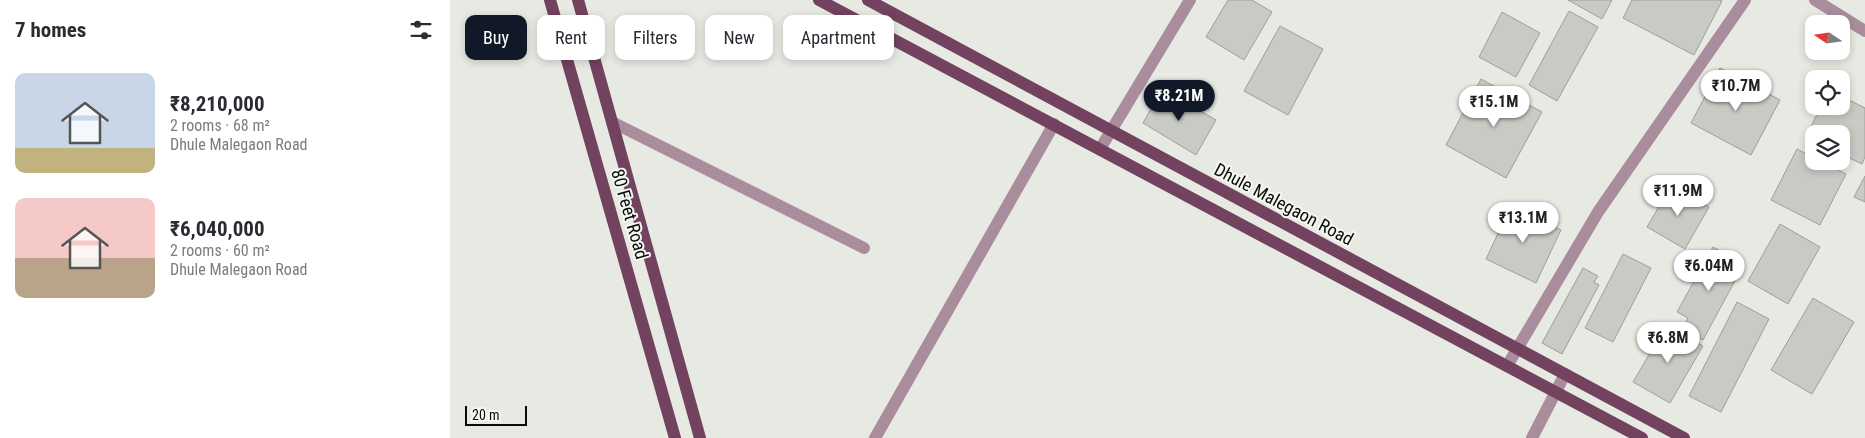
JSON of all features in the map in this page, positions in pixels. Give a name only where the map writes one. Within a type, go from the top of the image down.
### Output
[{"type":"main road","name":"80 Feet Road","points":[[550,0],[675,438]]},
{"type":"main road","name":"80 Feet Road","points":[[578,0],[700,438]]},
{"type":"main road","points":[[819,0],[1642,438]]},
{"type":"main road","name":"Dhule Malegaon Road","points":[[868,0],[1684,438]]},
{"type":"street","points":[[1100,149],[1190,0]]},
{"type":"street","points":[[1507,366],[1598,212],[1745,0]]},
{"type":"street","points":[[1815,0],[1865,31]]},
{"type":"street","points":[[612,122],[864,248]]},
{"type":"street","points":[[874,438],[1054,124]]},
{"type":"street","points":[[1532,438],[1565,374]]},
{"type":"building","points":[[1228,0],[1252,0],[1272,12],[1244,60],[1206,37]]},
{"type":"building","points":[[1568,0],[1612,0],[1602,19]]},
{"type":"building","points":[[1632,0],[1722,1],[1694,55],[1623,18]]},
{"type":"building","points":[[1569,11],[1598,27],[1557,101],[1529,85]]},
{"type":"building","points":[[1502,12],[1540,33],[1516,77],[1479,57]]},
{"type":"building","points":[[1280,26],[1323,49],[1288,115],[1244,91]]},
{"type":"building","points":[[1720,68],[1780,100],[1751,155],[1691,123]]},
{"type":"building","points":[[1481,79],[1542,112],[1506,178],[1446,145]]},
{"type":"building","points":[[1162,89],[1216,120],[1196,155],[1143,123]]},
{"type":"building","points":[[1850,100],[1865,108],[1865,157],[1862,164],[1850,158],[1850,125],[1812,125],[1817,115],[1850,115]]},
{"type":"building","points":[[1797,149],[1805,153],[1805,170],[1838,170],[1846,174],[1820,225],[1771,200]]},
{"type":"building","points":[[1865,176],[1865,202],[1854,197]]},
{"type":"building","points":[[1671,186],[1709,207],[1685,249],[1647,227]]},
{"type":"building","points":[[1511,206],[1561,230],[1536,283],[1486,259]]},
{"type":"building","points":[[1780,224],[1820,247],[1788,304],[1748,281]]},
{"type":"building","points":[[1713,247],[1744,264],[1703,340],[1682,329],[1688,318],[1677,312]]},
{"type":"building","points":[[1623,254],[1651,268],[1613,342],[1585,328]]},
{"type":"building","points":[[1583,268],[1598,276],[1594,282],[1599,285],[1562,354],[1542,343]]},
{"type":"building","points":[[1813,298],[1854,322],[1812,394],[1771,370]]},
{"type":"building","points":[[1737,302],[1769,319],[1721,412],[1689,396]]},
{"type":"building","points":[[1667,324],[1703,346],[1670,403],[1633,382]]}]
